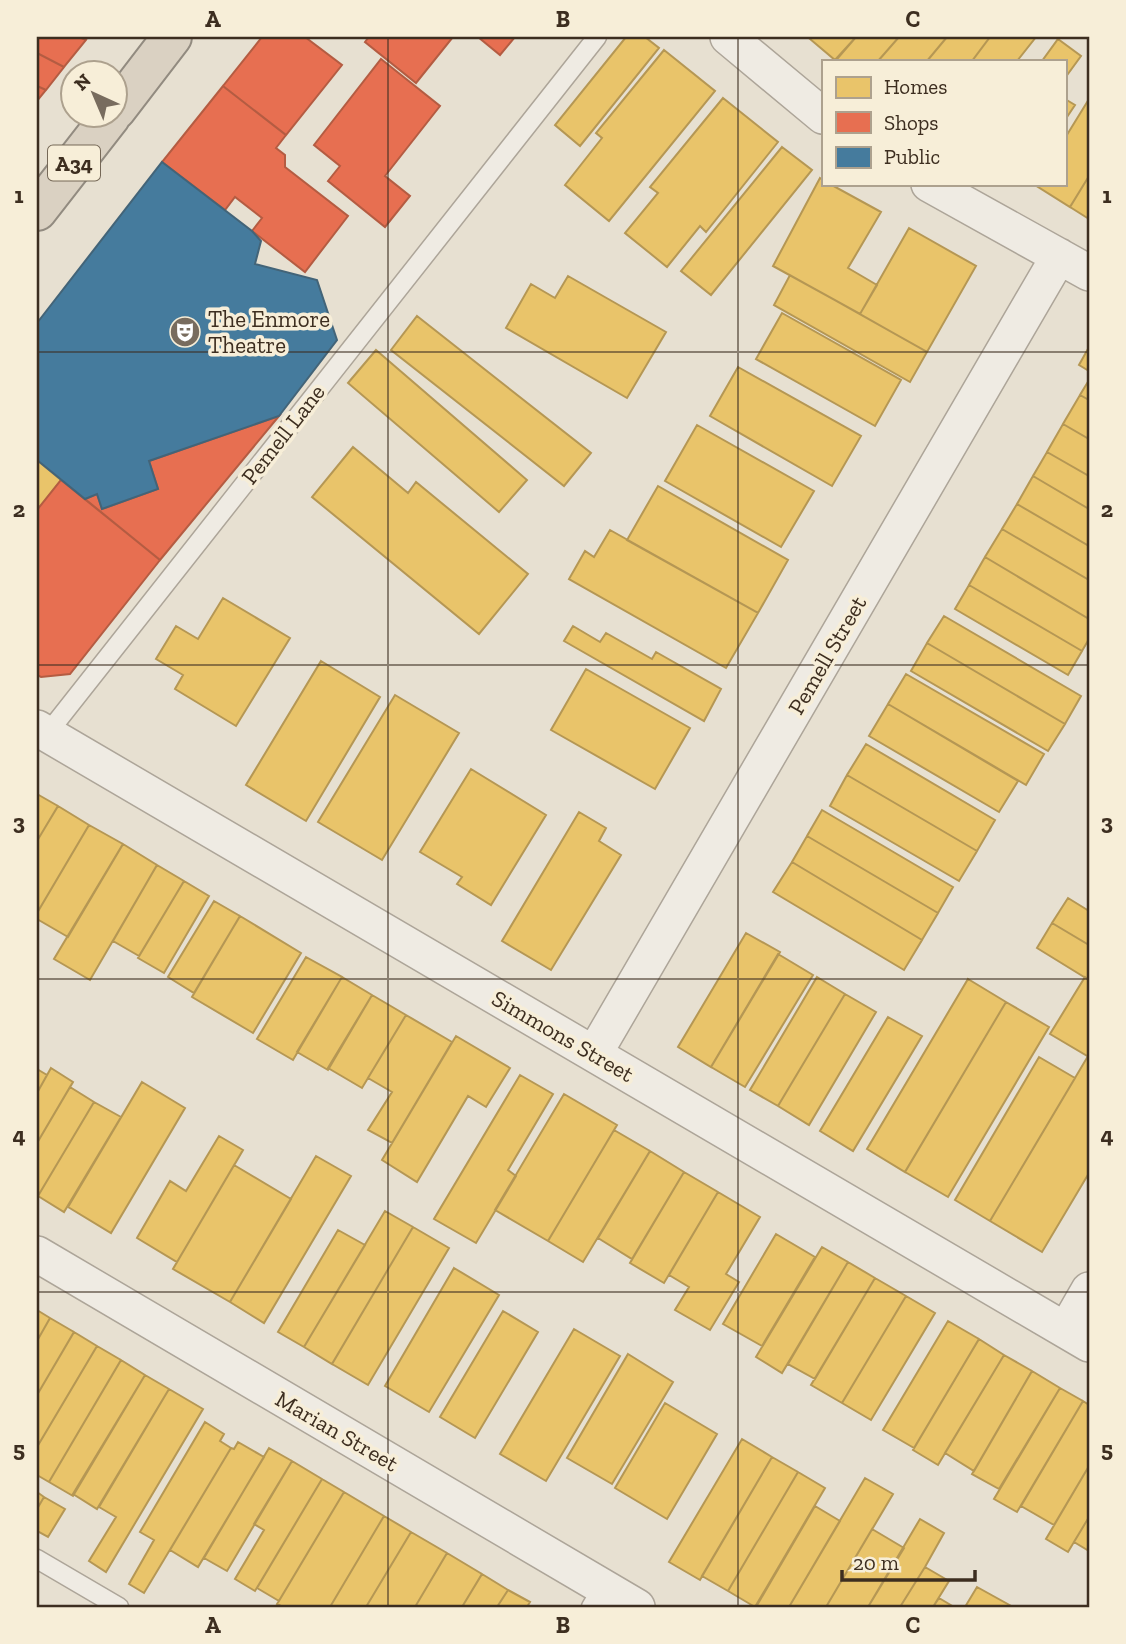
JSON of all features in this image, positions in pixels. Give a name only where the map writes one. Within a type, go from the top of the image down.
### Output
[{"type":"highway","points":[[130,92],[172,37]]},
{"type":"highway","name":"A34","points":[[37,211],[100,130]]},
{"type":"street","points":[[727,37],[822,115]]},
{"type":"street","points":[[933,186],[1089,273]]},
{"type":"street","name":"Pemell Street","points":[[594,1054],[1059,256]]},
{"type":"street","name":"Simmons Street","points":[[42,731],[1077,1337]]},
{"type":"street","name":"Marian Street","points":[[37,1254],[597,1597],[637,1607]]},
{"type":"street","points":[[1077,1337],[1089,1290]]},
{"type":"lane","name":"Pemell Lane","points":[[42,731],[597,37]]},
{"type":"lane","points":[[37,1559],[119,1607]]},
{"type":"building: Homes","points":[[626,37],[645,37],[659,48],[580,146],[555,125]]},
{"type":"building: Homes","points":[[856,37],[835,60],[810,39]]},
{"type":"building: Homes","points":[[856,37],[899,37],[879,60],[837,59]]},
{"type":"building: Homes","points":[[899,37],[947,37],[928,60],[879,60]]},
{"type":"building: Homes","points":[[947,37],[990,37],[973,60],[928,60]]},
{"type":"building: Homes","points":[[990,37],[1036,37],[1018,60],[973,60]]},
{"type":"building: Homes","points":[[1058,39],[1081,56],[1066,77],[1066,60],[1043,60]]},
{"type":"building: Homes","points":[[664,50],[715,91],[609,221],[565,185],[602,138],[596,133]]},
{"type":"building: Homes","points":[[723,98],[778,142],[706,232],[700,226],[667,267],[625,233],[658,193],[650,187]]},
{"type":"building: Homes","points":[[1089,99],[1089,176],[1070,207],[1037,186],[1066,186],[1066,136]]},
{"type":"building: Homes","points":[[1066,100],[1075,105],[1066,118]]},
{"type":"building: Homes","points":[[782,147],[812,170],[711,295],[681,271]]},
{"type":"building: Homes","points":[[1089,176],[1089,219],[1070,207]]},
{"type":"building: Homes","points":[[820,178],[822,186],[834,186],[881,212],[848,268],[877,285],[860,314],[773,266]]},
{"type":"building: Homes","points":[[909,228],[976,266],[927,352],[860,314]]},
{"type":"building: Homes","points":[[790,275],[927,352],[910,382],[774,305]]},
{"type":"building: Homes","points":[[568,276],[666,332],[627,398],[506,328],[531,284],[555,298]]},
{"type":"building: Homes","points":[[782,313],[901,380],[875,426],[756,359]]},
{"type":"building: Homes","points":[[417,316],[591,453],[564,486],[391,350]]},
{"type":"building: Homes","points":[[1089,347],[1089,371],[1079,365]]},
{"type":"building: Homes","points":[[376,350],[527,480],[499,512],[348,383]]},
{"type":"building: Homes","points":[[738,367],[861,436],[832,486],[710,416]]},
{"type":"building: Homes","points":[[1089,380],[1089,400],[1080,395]]},
{"type":"building: Homes","points":[[1080,395],[1089,400],[1089,439],[1063,424]]},
{"type":"building: Homes","points":[[1063,424],[1089,439],[1089,476],[1047,452]]},
{"type":"building: Homes","points":[[697,425],[814,491],[781,547],[665,481]]},
{"type":"building: Homes","points":[[353,447],[408,493],[416,482],[528,574],[479,634],[312,497]]},
{"type":"building: Homes","points":[[1047,452],[1089,476],[1089,509],[1033,476]]},
{"type":"building: Homes","points":[[37,460],[61,480],[37,510]]},
{"type":"building: Homes","points":[[1033,476],[1089,509],[1089,546],[1017,504]]},
{"type":"building: Homes","points":[[658,486],[788,560],[758,613],[627,540]]},
{"type":"building: Homes","points":[[1017,504],[1089,546],[1089,580],[1002,529]]},
{"type":"building: Homes","points":[[1002,529],[1089,580],[1089,619],[985,557]]},
{"type":"building: Homes","points":[[610,530],[758,613],[726,668],[569,579],[585,551],[594,557]]},
{"type":"building: Homes","points":[[985,557],[1089,619],[1089,639],[1082,651],[969,585]]},
{"type":"building: Homes","points":[[969,585],[1082,651],[1068,675],[955,609]]},
{"type":"building: Homes","points":[[223,598],[290,638],[236,726],[175,689],[183,675],[156,659],[176,626],[198,639]]},
{"type":"building: Homes","points":[[944,616],[1081,696],[1065,724],[927,643]]},
{"type":"building: Homes","points":[[573,626],[600,642],[606,633],[652,659],[656,652],[721,689],[704,721],[564,641]]},
{"type":"building: Homes","points":[[927,643],[1065,724],[1048,751],[911,671]]},
{"type":"building: Homes","points":[[321,661],[380,697],[306,821],[246,785]]},
{"type":"building: Homes","points":[[586,669],[690,728],[655,789],[551,730]]},
{"type":"building: Homes","points":[[906,674],[1044,754],[1026,785],[888,704]]},
{"type":"building: Homes","points":[[395,695],[459,733],[382,860],[318,822]]},
{"type":"building: Homes","points":[[888,704],[1018,781],[999,812],[869,736]]},
{"type":"building: Homes","points":[[866,744],[995,820],[977,851],[847,775]]},
{"type":"building: Homes","points":[[471,769],[546,815],[491,905],[457,884],[462,877],[420,852]]},
{"type":"building: Homes","points":[[847,775],[977,851],[959,881],[830,806]]},
{"type":"building: Homes","points":[[37,794],[58,806],[37,841]]},
{"type":"building: Homes","points":[[58,806],[89,825],[37,913],[37,841]]},
{"type":"building: Homes","points":[[822,810],[953,887],[938,913],[807,836]]},
{"type":"building: Homes","points":[[579,812],[606,828],[599,841],[621,855],[551,970],[502,941]]},
{"type":"building: Homes","points":[[89,825],[123,844],[68,937],[37,919],[37,913]]},
{"type":"building: Homes","points":[[807,836],[938,913],[922,940],[792,862]]},
{"type":"building: Homes","points":[[123,844],[157,865],[90,980],[54,959]]},
{"type":"building: Homes","points":[[792,862],[922,940],[904,970],[773,892]]},
{"type":"building: Homes","points":[[157,865],[184,881],[139,956],[113,941]]},
{"type":"building: Homes","points":[[184,881],[209,896],[164,973],[138,958]]},
{"type":"building: Homes","points":[[1068,898],[1089,911],[1089,945],[1052,923]]},
{"type":"building: Homes","points":[[214,901],[240,916],[194,993],[168,977]]},
{"type":"building: Homes","points":[[240,916],[301,953],[253,1033],[192,997]]},
{"type":"building: Homes","points":[[1052,923],[1089,945],[1089,980],[1037,948]]},
{"type":"building: Homes","points":[[746,933],[780,952],[711,1067],[678,1047]]},
{"type":"building: Homes","points":[[778,954],[813,975],[745,1087],[711,1067]]},
{"type":"building: Homes","points":[[306,957],[342,977],[293,1060],[257,1039]]},
{"type":"building: Homes","points":[[342,977],[372,995],[328,1070],[297,1052]]},
{"type":"building: Homes","points":[[817,977],[845,994],[778,1106],[750,1090]]},
{"type":"building: Homes","points":[[1085,977],[1089,980],[1089,1057],[1050,1034]]},
{"type":"building: Homes","points":[[968,979],[1006,1002],[905,1172],[867,1149]]},
{"type":"building: Homes","points":[[845,994],[876,1012],[809,1125],[778,1106]]},
{"type":"building: Homes","points":[[372,995],[406,1015],[362,1088],[328,1068]]},
{"type":"building: Homes","points":[[1006,1002],[1049,1027],[948,1197],[905,1172]]},
{"type":"building: Homes","points":[[406,1015],[452,1042],[392,1143],[368,1130],[392,1092],[368,1078]]},
{"type":"building: Homes","points":[[888,1017],[922,1036],[853,1151],[820,1131]]},
{"type":"building: Homes","points":[[456,1036],[510,1068],[486,1107],[468,1096],[417,1182],[382,1160]]},
{"type":"building: Homes","points":[[1088,1056],[1089,1173],[1042,1252],[990,1221]]},
{"type":"building: Homes","points":[[1039,1057],[1075,1078],[990,1221],[955,1200]]},
{"type":"building: Homes","points":[[51,1068],[73,1082],[37,1143],[37,1093]]},
{"type":"building: Homes","points":[[37,1069],[47,1075],[37,1093]]},
{"type":"building: Homes","points":[[520,1075],[553,1094],[508,1170],[516,1176],[476,1243],[434,1219]]},
{"type":"building: Homes","points":[[142,1082],[185,1108],[111,1233],[68,1207]]},
{"type":"building: Homes","points":[[70,1087],[94,1102],[38,1196],[37,1143]]},
{"type":"building: Homes","points":[[564,1094],[617,1125],[548,1241],[495,1210]]},
{"type":"building: Homes","points":[[94,1102],[121,1117],[64,1212],[38,1196]]},
{"type":"building: Homes","points":[[614,1130],[650,1151],[583,1262],[548,1241]]},
{"type":"building: Homes","points":[[219,1136],[243,1150],[177,1262],[137,1238],[170,1181],[186,1191]]},
{"type":"building: Homes","points":[[650,1151],[684,1172],[632,1259],[598,1238]]},
{"type":"building: Homes","points":[[316,1156],[351,1176],[264,1323],[230,1302]]},
{"type":"building: Homes","points":[[234,1165],[291,1199],[230,1302],[173,1269]]},
{"type":"building: Homes","points":[[684,1172],[718,1192],[664,1283],[630,1263]]},
{"type":"building: Homes","points":[[718,1192],[760,1217],[726,1274],[739,1282],[710,1330],[675,1310],[689,1287],[669,1275]]},
{"type":"building: Homes","points":[[385,1211],[413,1227],[332,1364],[304,1347]]},
{"type":"building: Homes","points":[[413,1227],[449,1248],[368,1385],[332,1364]]},
{"type":"building: Homes","points":[[338,1230],[365,1245],[304,1347],[278,1332]]},
{"type":"building: Homes","points":[[776,1234],[815,1257],[762,1346],[723,1324]]},
{"type":"building: Homes","points":[[822,1247],[848,1262],[782,1373],[756,1357]]},
{"type":"building: Homes","points":[[848,1262],[875,1278],[815,1379],[788,1364]]},
{"type":"building: Homes","points":[[454,1268],[499,1295],[429,1412],[385,1386]]},
{"type":"building: Homes","points":[[875,1278],[906,1296],[842,1403],[811,1385]]},
{"type":"building: Homes","points":[[906,1296],[935,1313],[871,1420],[842,1403]]},
{"type":"building: Homes","points":[[37,1310],[50,1318],[37,1341]]},
{"type":"building: Homes","points":[[503,1311],[538,1332],[475,1438],[440,1417]]},
{"type":"building: Homes","points":[[50,1318],[74,1332],[37,1395],[37,1341]]},
{"type":"building: Homes","points":[[948,1321],[979,1339],[914,1448],[883,1430]]},
{"type":"building: Homes","points":[[574,1329],[620,1356],[546,1481],[500,1454]]},
{"type":"building: Homes","points":[[74,1332],[97,1346],[37,1447],[37,1395]]},
{"type":"building: Homes","points":[[979,1339],[1004,1355],[938,1465],[913,1450]]},
{"type":"building: Homes","points":[[97,1346],[121,1360],[49,1482],[37,1475],[37,1447]]},
{"type":"building: Homes","points":[[628,1354],[673,1382],[612,1484],[567,1458]]},
{"type":"building: Homes","points":[[1004,1355],[1032,1371],[974,1471],[945,1453]]},
{"type":"building: Homes","points":[[121,1360],[145,1375],[73,1496],[49,1482]]},
{"type":"building: Homes","points":[[1032,1371],[1060,1388],[999,1489],[972,1474]]},
{"type":"building: Homes","points":[[145,1375],[169,1389],[97,1509],[73,1494]]},
{"type":"building: Homes","points":[[1060,1388],[1083,1401],[1017,1512],[994,1499]]},
{"type":"building: Homes","points":[[169,1389],[203,1409],[106,1572],[89,1561],[116,1517],[99,1507]]},
{"type":"building: Homes","points":[[1083,1401],[1089,1405],[1089,1466],[1054,1525],[1021,1506]]},
{"type":"building: Homes","points":[[665,1403],[717,1434],[667,1519],[615,1488]]},
{"type":"building: Homes","points":[[205,1422],[224,1434],[220,1441],[231,1448],[144,1593],[129,1584],[154,1540],[140,1532]]},
{"type":"building: Homes","points":[[742,1439],[772,1457],[700,1580],[669,1562]]},
{"type":"building: Homes","points":[[238,1442],[264,1457],[198,1567],[170,1550],[231,1448],[234,1449]]},
{"type":"building: Homes","points":[[269,1448],[292,1461],[227,1571],[204,1558]]},
{"type":"building: Homes","points":[[772,1457],[798,1472],[728,1591],[702,1576]]},
{"type":"building: Homes","points":[[292,1461],[322,1479],[255,1591],[235,1579],[264,1530],[254,1524]]},
{"type":"building: Homes","points":[[1089,1466],[1089,1517],[1068,1552],[1046,1539]]},
{"type":"building: Homes","points":[[798,1472],[825,1488],[755,1607],[728,1591]]},
{"type":"building: Homes","points":[[865,1478],[893,1494],[826,1607],[789,1607]]},
{"type":"building: Homes","points":[[322,1479],[344,1492],[279,1601],[257,1588]]},
{"type":"building: Homes","points":[[37,1492],[44,1497],[37,1509]]},
{"type":"building: Homes","points":[[344,1492],[384,1516],[330,1607],[283,1607],[277,1604]]},
{"type":"building: Homes","points":[[44,1497],[65,1509],[48,1537],[37,1531],[37,1509]]},
{"type":"building: Homes","points":[[815,1506],[840,1521],[789,1607],[756,1607]]},
{"type":"building: Homes","points":[[384,1516],[411,1532],[366,1607],[330,1607]]},
{"type":"building: Homes","points":[[1089,1517],[1089,1551],[1074,1542]]},
{"type":"building: Homes","points":[[920,1519],[944,1533],[925,1567],[900,1607],[868,1607]]},
{"type":"building: Homes","points":[[872,1529],[904,1548],[868,1607],[826,1607]]},
{"type":"building: Homes","points":[[411,1532],[447,1553],[415,1607],[366,1607]]},
{"type":"building: Homes","points":[[447,1553],[482,1574],[462,1607],[415,1607]]},
{"type":"building: Homes","points":[[925,1567],[949,1581],[933,1607],[900,1607]]},
{"type":"building: Homes","points":[[482,1574],[508,1590],[497,1607],[462,1607]]},
{"type":"building: Homes","points":[[977,1587],[1013,1607],[965,1607]]},
{"type":"building: Homes","points":[[508,1590],[530,1602],[527,1607],[497,1607]]},
{"type":"building: Homes","points":[[939,1598],[954,1607],[933,1607]]},
{"type":"building: Shops","points":[[37,37],[79,37],[86,40],[70,60],[60,60],[60,65],[37,53]]},
{"type":"building: Shops","points":[[262,37],[305,37],[342,65],[286,135],[223,86]]},
{"type":"building: Shops","points":[[366,37],[453,37],[416,83],[365,42],[368,38]]},
{"type":"building: Shops","points":[[478,37],[515,37],[500,55]]},
{"type":"building: Shops","points":[[37,53],[60,65],[60,72],[46,90],[37,86]]},
{"type":"building: Shops","points":[[381,59],[440,106],[385,176],[410,196],[385,227],[328,181],[340,166],[314,145]]},
{"type":"building: Shops","points":[[37,86],[46,90],[37,101]]},
{"type":"building: Shops","points":[[223,86],[286,135],[276,148],[285,155],[285,167],[348,216],[305,272],[252,231],[262,218],[235,197],[225,210],[162,162]]},
{"type":"building: Shops","points":[[279,416],[160,560],[85,499],[97,494],[102,509],[158,489],[149,461]]},
{"type":"building: Shops","points":[[61,480],[160,560],[70,674],[41,677],[37,675],[37,510]]},
{"type":"building: Public","name":"The Enmore Theatre","points":[[162,162],[252,231],[261,241],[255,264],[317,280],[337,340],[279,416],[149,461],[158,489],[102,509],[97,494],[85,499],[37,460],[37,323]]},
{"type":"place","name":"The Enmore Theatre","points":[[185,332]]}]
